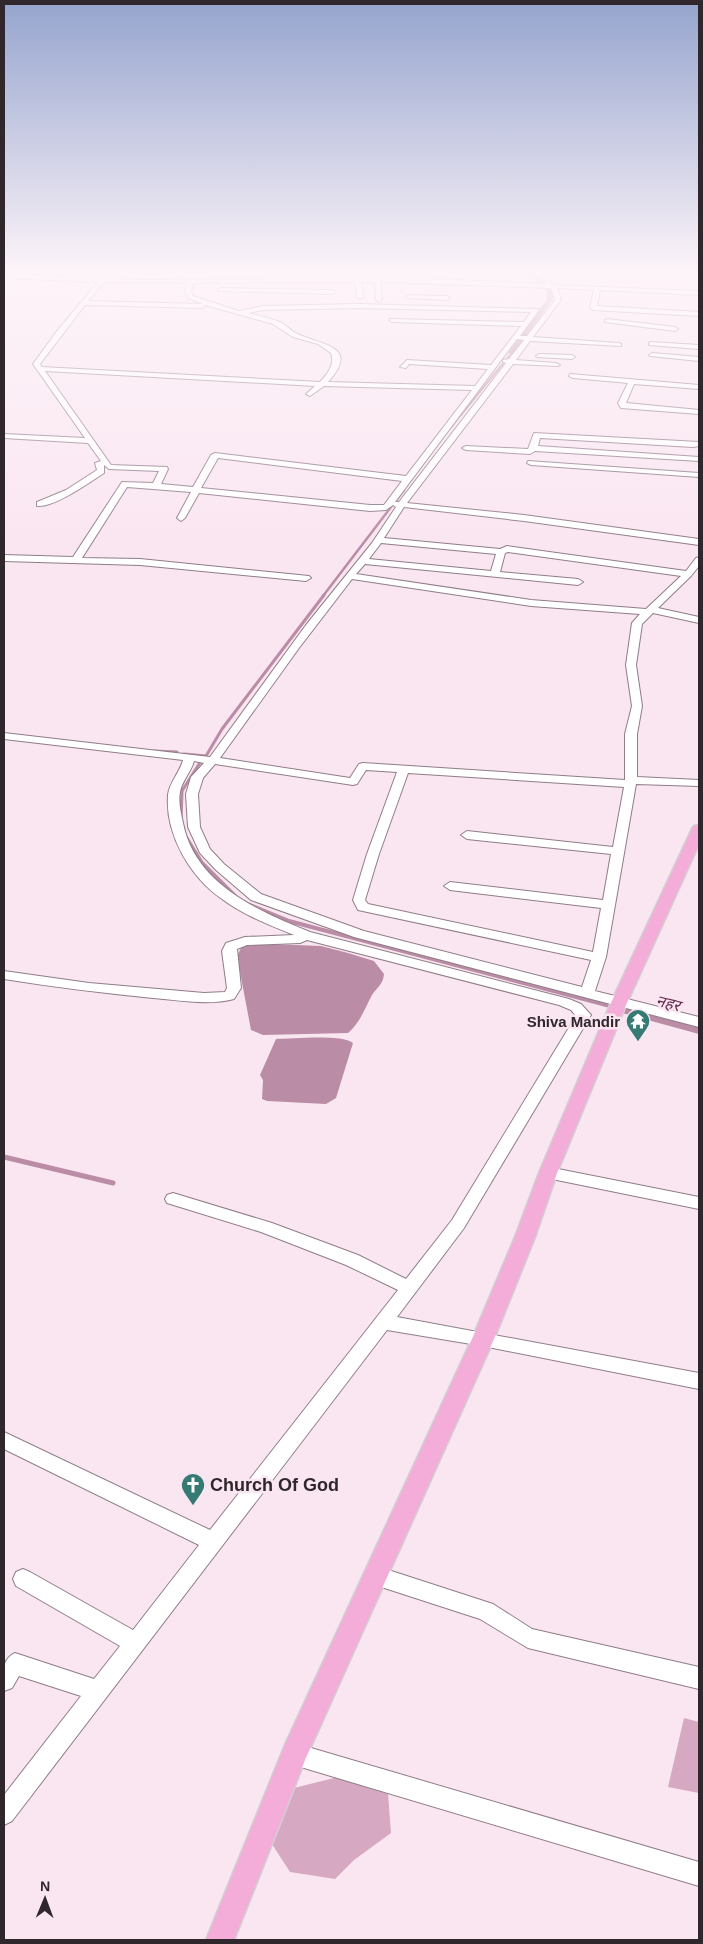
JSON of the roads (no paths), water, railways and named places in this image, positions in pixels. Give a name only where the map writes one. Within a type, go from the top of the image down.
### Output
[{"type":"main road","points":[[220,1940],[294,1754],[483,1339],[525,1238],[548,1173],[620,1000],[699,829]]},
{"type":"street","points":[[36,363],[109,467],[164,469],[156,486]]},
{"type":"street","points":[[310,394],[322,384],[335,368],[335,363]]},
{"type":"street","points":[[407,363],[404,367],[494,366],[502,363]]},
{"type":"street","points":[[423,363],[494,366]]},
{"type":"street","points":[[497,363],[407,479],[379,540],[364,561],[349,576],[213,760],[197,777],[192,794],[194,827],[204,850],[220,867],[256,897],[313,919],[360,934],[699,1022]]},
{"type":"street","points":[[397,504],[510,363]]},
{"type":"street","points":[[539,363],[556,366]]},
{"type":"street","points":[[41,370],[322,384],[477,388]]},
{"type":"street","points":[[573,376],[699,387]]},
{"type":"street","points":[[342,394],[360,377]]},
{"type":"street","points":[[632,381],[622,403],[624,406],[699,412]]},
{"type":"street","points":[[699,444],[537,435],[534,448],[699,459]]},
{"type":"street","points":[[4,436],[91,441]]},
{"type":"street","points":[[466,448],[530,452],[532,449]]},
{"type":"street","points":[[181,518],[215,455],[407,479]]},
{"type":"street","points":[[40,504],[69,492],[101,471],[99,463]]},
{"type":"street","points":[[531,463],[699,475]]},
{"type":"street","points":[[76,558],[125,484],[196,489],[370,508],[397,504],[524,518],[699,542]]},
{"type":"street","points":[[379,540],[501,552],[522,550],[688,574]]},
{"type":"street","points":[[495,574],[501,552]]},
{"type":"street","points":[[4,558],[76,558],[140,562],[306,578]]},
{"type":"street","points":[[588,992],[599,957],[631,782],[631,734],[637,706],[631,665],[637,623],[688,574],[699,560]]},
{"type":"street","points":[[364,561],[578,582]]},
{"type":"street","points":[[349,576],[531,603],[650,611],[699,620]]},
{"type":"street","points":[[4,736],[213,760],[353,782],[363,766],[631,782],[699,783]]},
{"type":"street","points":[[4,1813],[458,1224],[584,1015],[576,1008],[564,1002],[305,935],[269,920],[227,897],[215,887],[193,861],[179,834],[174,808],[174,792],[187,766],[189,757]]},
{"type":"street","points":[[404,769],[395,799],[373,854],[360,900],[363,906],[599,957]]},
{"type":"street","points":[[467,834],[618,851]]},
{"type":"street","points":[[450,886],[608,905]]},
{"type":"street","points":[[4,975],[89,987],[204,998],[223,998],[229,996],[234,988],[229,951],[231,946],[245,941],[300,939],[305,935]]},
{"type":"street","points":[[548,1173],[699,1203]]},
{"type":"street","points":[[173,1199],[266,1227],[352,1260],[410,1288]]},
{"type":"street","points":[[383,1322],[483,1339],[699,1381]]},
{"type":"street","points":[[4,1440],[214,1542]]},
{"type":"street","points":[[376,1576],[486,1611],[528,1638],[699,1678]]},
{"type":"street","points":[[23,1579],[136,1643]]},
{"type":"street","points":[[4,1680],[15,1664],[98,1691]]},
{"type":"street","points":[[294,1754],[699,1874]]},
{"type":"waterway","points":[[460,416],[504,363]]},
{"type":"waterway","points":[[451,427],[461,414]]},
{"type":"waterway","points":[[323,596],[404,490]]},
{"type":"waterway","points":[[184,754],[206,756],[222,729],[324,595]]},
{"type":"waterway","points":[[154,751],[177,752]]},
{"type":"waterway","points":[[181,821],[182,791],[201,761]]},
{"type":"waterway","points":[[187,839],[202,863],[235,896]]},
{"type":"waterway","points":[[250,905],[289,921],[610,1006]]},
{"type":"waterway","name":"नहर","points":[[627,1010],[699,1029]]},
{"type":"waterway","points":[[4,1157],[113,1183]]},
{"type":"place","name":"Shiva Mandir","points":[[638,1042]]},
{"type":"place","name":"Church Of God","points":[[193,1506]]}]
